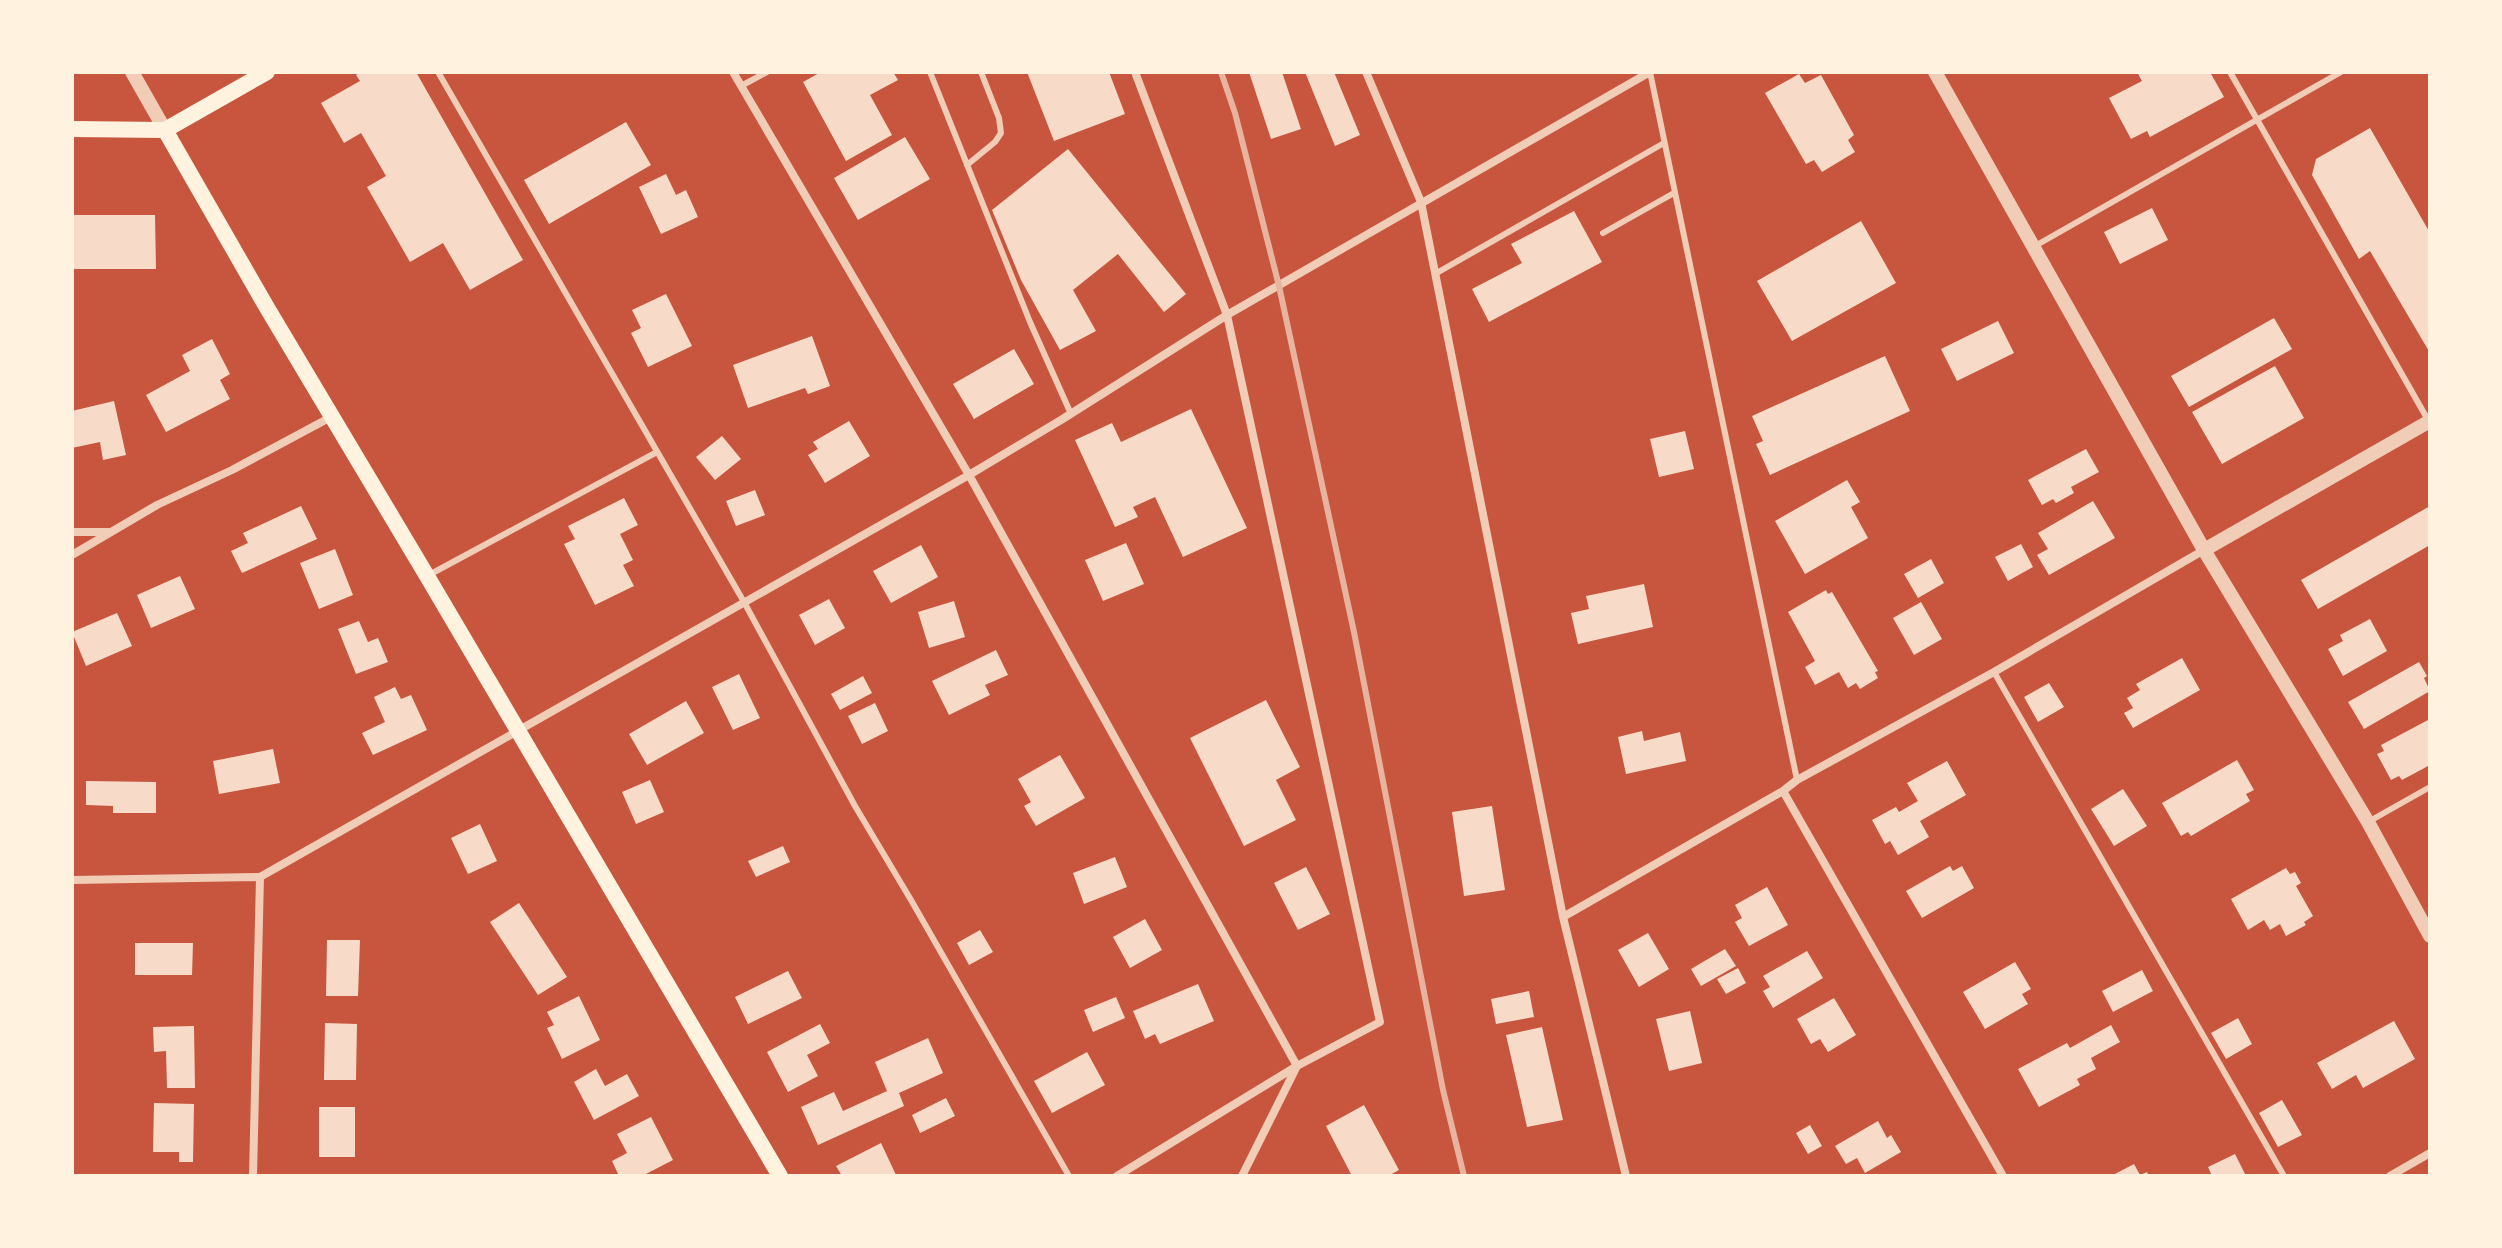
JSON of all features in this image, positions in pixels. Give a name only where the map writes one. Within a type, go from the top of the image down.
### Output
[{"type":"main road","points":[[72,129],[165,130],[267,72]]},
{"type":"main road","points":[[165,130],[780,1176]]},
{"type":"street","points":[[132,72],[165,130]]},
{"type":"street","points":[[733,72],[969,475],[1297,1066]]},
{"type":"street","points":[[1117,1176],[1297,1066],[1380,1022],[1227,315],[1135,72]]},
{"type":"street","points":[[1366,72],[1421,202],[1563,917],[1626,1176]]},
{"type":"street","points":[[72,880],[260,877],[969,475],[1227,315],[1650,72]]},
{"type":"street","points":[[1935,72],[2204,550],[2368,822],[2430,936]]},
{"type":"street","points":[[72,555],[157,505],[232,470],[331,417]]},
{"type":"street","points":[[1563,917],[1783,791],[1797,780],[1994,672],[2430,422]]},
{"type":"street","points":[[72,532],[109,532]]},
{"type":"street","points":[[1783,791],[2003,1176]]},
{"type":"street","points":[[253,1176],[260,877]]},
{"type":"street","points":[[1242,1176],[1297,1066]]},
{"type":"street","points":[[2390,1176],[2430,1153]]},
{"type":"lane","points":[[438,72],[744,602],[855,806],[1069,1176]]},
{"type":"lane","points":[[741,86],[767,72]]},
{"type":"lane","points":[[930,72],[1030,322],[1071,414]]},
{"type":"lane","points":[[967,165],[995,142],[1001,133],[999,118],[981,72]]},
{"type":"lane","points":[[1650,72],[1797,780]]},
{"type":"lane","points":[[2230,72],[2430,422]]},
{"type":"lane","points":[[2035,246],[2341,72]]},
{"type":"lane","points":[[1435,274],[1664,143]]},
{"type":"lane","points":[[1603,233],[1674,193]]},
{"type":"lane","points":[[427,576],[657,452]]},
{"type":"lane","points":[[1994,672],[2284,1176]]},
{"type":"lane","points":[[2368,822],[2430,787]]},
{"type":"building","points":[[361,72],[416,72],[523,260],[470,290],[443,243],[410,262],[367,187],[386,176],[361,133],[344,143],[321,103],[360,81],[356,75]]},
{"type":"building","points":[[821,72],[893,72],[898,80],[870,95],[892,135],[846,161],[803,82]]},
{"type":"building","points":[[1027,72],[1109,72],[1125,114],[1054,141]]},
{"type":"building","points":[[1249,72],[1282,72],[1301,129],[1271,139]]},
{"type":"building","points":[[1305,72],[1334,72],[1360,135],[1335,146]]},
{"type":"building","points":[[2137,72],[2210,72],[2224,97],[2150,137],[2147,131],[2131,139],[2109,98],[2142,81]]},
{"type":"building","points":[[1799,74],[1805,83],[1821,75],[1854,135],[1848,140],[1855,152],[1822,172],[1814,160],[1806,164],[1765,93]]},
{"type":"building","points":[[626,122],[651,165],[549,224],[524,180]]},
{"type":"building","points":[[2370,128],[2430,233],[2430,353],[2370,251],[2359,259],[2312,175],[2316,159]]},
{"type":"building","points":[[905,137],[930,179],[858,220],[834,178]]},
{"type":"building","points":[[1068,149],[1186,294],[1164,312],[1118,254],[1073,290],[1096,331],[1060,350],[1021,280],[992,210]]},
{"type":"building","points":[[666,174],[676,195],[686,190],[698,217],[661,234],[639,187]]},
{"type":"building","points":[[2152,208],[2168,240],[2120,264],[2104,232]]},
{"type":"building","points":[[1574,211],[1602,262],[1489,322],[1472,289],[1522,263],[1511,244]]},
{"type":"building","points":[[72,215],[155,215],[156,269],[72,269]]},
{"type":"building","points":[[1861,221],[1896,283],[1792,341],[1757,281]]},
{"type":"building","points":[[666,294],[692,346],[648,367],[631,333],[641,328],[632,310]]},
{"type":"building","points":[[2274,318],[2292,349],[2189,407],[2171,376]]},
{"type":"building","points":[[1998,321],[2014,353],[1957,381],[1941,349]]},
{"type":"building","points":[[812,336],[830,386],[808,394],[805,388],[748,408],[733,365]]},
{"type":"building","points":[[212,339],[230,374],[220,380],[230,399],[166,432],[146,395],[190,371],[182,355]]},
{"type":"building","points":[[1014,349],[1034,384],[974,419],[953,384]]},
{"type":"building","points":[[1885,356],[1910,411],[1770,475],[1756,444],[1763,441],[1752,416]]},
{"type":"building","points":[[2275,366],[2304,418],[2222,464],[2192,412]]},
{"type":"building","points":[[114,401],[126,455],[103,460],[100,442],[72,448],[72,411]]},
{"type":"building","points":[[1191,409],[1247,528],[1183,557],[1155,497],[1133,507],[1138,517],[1115,527],[1075,440],[1112,423],[1121,442]]},
{"type":"building","points":[[849,421],[870,456],[825,483],[808,455],[818,449],[813,442]]},
{"type":"building","points":[[1685,431],[1694,469],[1659,477],[1650,439]]},
{"type":"building","points":[[722,436],[741,459],[715,480],[696,457]]},
{"type":"building","points":[[2086,449],[2099,472],[2071,487],[2074,493],[2056,503],[2053,499],[2042,505],[2028,480]]},
{"type":"building","points":[[1847,480],[1860,502],[1851,507],[1868,538],[1805,574],[1775,521]]},
{"type":"building","points":[[755,490],[765,515],[736,526],[726,501]]},
{"type":"building","points":[[624,498],[638,525],[620,534],[633,560],[623,565],[634,586],[595,605],[564,544],[575,539],[568,526]]},
{"type":"building","points":[[2093,501],[2115,538],[2049,575],[2037,555],[2048,549],[2038,533]]},
{"type":"building","points":[[301,506],[317,539],[242,573],[231,551],[248,543],[243,533]]},
{"type":"building","points":[[2430,506],[2430,545],[2318,609],[2301,580]]},
{"type":"building","points":[[1126,543],[1144,584],[1103,601],[1085,560]]},
{"type":"building","points":[[2021,544],[2033,567],[2008,581],[1995,557]]},
{"type":"building","points":[[921,545],[938,577],[891,603],[873,571]]},
{"type":"building","points":[[335,549],[353,595],[319,609],[300,563]]},
{"type":"building","points":[[1931,559],[1944,583],[1918,598],[1904,574]]},
{"type":"building","points":[[180,576],[195,609],[151,628],[137,595]]},
{"type":"building","points":[[1644,584],[1653,627],[1578,644],[1571,613],[1589,609],[1586,596]]},
{"type":"building","points":[[1826,590],[1828,594],[1832,592],[1878,671],[1875,672],[1878,678],[1860,689],[1856,683],[1848,688],[1839,672],[1815,685],[1805,667],[1815,661],[1788,612]]},
{"type":"building","points":[[829,599],[845,628],[815,645],[799,615]]},
{"type":"building","points":[[954,601],[965,637],[929,648],[918,612]]},
{"type":"building","points":[[1921,602],[1942,639],[1914,655],[1893,618]]},
{"type":"building","points":[[117,613],[132,646],[86,666],[72,632]]},
{"type":"building","points":[[2370,619],[2387,651],[2343,676],[2328,649],[2343,641],[2340,635]]},
{"type":"building","points":[[359,621],[368,642],[378,638],[388,662],[356,674],[338,629]]},
{"type":"building","points":[[996,650],[1008,675],[985,685],[990,695],[949,715],[932,681]]},
{"type":"building","points":[[2182,658],[2200,690],[2133,728],[2124,713],[2133,708],[2127,698],[2140,690],[2136,684]]},
{"type":"building","points":[[2419,662],[2427,676],[2424,678],[2430,691],[2364,729],[2348,702]]},
{"type":"building","points":[[739,674],[760,718],[733,730],[712,687]]},
{"type":"building","points":[[863,676],[872,693],[840,710],[831,694]]},
{"type":"building","points":[[2049,683],[2064,707],[2038,722],[2024,697]]},
{"type":"building","points":[[395,687],[401,699],[411,695],[427,730],[373,755],[362,733],[385,722],[374,697]]},
{"type":"building","points":[[1266,700],[1300,767],[1276,780],[1296,820],[1244,846],[1190,738]]},
{"type":"building","points":[[686,701],[704,733],[647,765],[629,734]]},
{"type":"building","points":[[875,703],[888,731],[862,744],[848,716]]},
{"type":"building","points":[[2428,720],[2430,765],[2402,780],[2399,776],[2391,780],[2377,754],[2384,751],[2381,745]]},
{"type":"building","points":[[1642,731],[1644,741],[1680,732],[1686,761],[1626,774],[1618,737]]},
{"type":"building","points":[[273,749],[280,783],[219,794],[213,761]]},
{"type":"building","points":[[1060,755],[1085,798],[1036,826],[1024,806],[1031,802],[1018,779]]},
{"type":"building","points":[[2237,760],[2254,790],[2246,794],[2250,801],[2191,836],[2188,832],[2181,836],[2162,803]]},
{"type":"building","points":[[1947,761],[1966,795],[1920,821],[1929,837],[1898,855],[1890,841],[1885,844],[1872,820],[1896,807],[1899,812],[1918,801],[1907,783]]},
{"type":"building","points":[[650,780],[664,812],[636,824],[622,792]]},
{"type":"building","points":[[86,781],[156,782],[156,813],[113,813],[113,806],[86,805]]},
{"type":"building","points":[[2123,789],[2147,826],[2114,846],[2091,809]]},
{"type":"building","points":[[1492,806],[1505,890],[1464,896],[1452,812]]},
{"type":"building","points":[[480,824],[497,861],[468,874],[451,838]]},
{"type":"building","points":[[783,846],[790,862],[756,877],[748,861]]},
{"type":"building","points":[[1115,857],[1127,887],[1084,904],[1073,873]]},
{"type":"building","points":[[1950,866],[1953,871],[1962,866],[1974,888],[1922,918],[1906,891]]},
{"type":"building","points":[[1306,867],[1330,914],[1298,930],[1274,883]]},
{"type":"building","points":[[2286,868],[2290,874],[2295,872],[2301,883],[2296,886],[2313,916],[2304,922],[2306,925],[2286,936],[2280,924],[2270,930],[2264,920],[2248,930],[2231,899]]},
{"type":"building","points":[[1767,887],[1788,925],[1749,946],[1735,922],[1742,918],[1735,905]]},
{"type":"building","points":[[519,903],[567,977],[538,995],[490,922]]},
{"type":"building","points":[[1145,919],[1162,950],[1130,968],[1113,937]]},
{"type":"building","points":[[980,930],[993,952],[969,965],[957,943]]},
{"type":"building","points":[[1648,933],[1669,969],[1639,987],[1618,950]]},
{"type":"building","points":[[327,940],[360,940],[358,996],[326,996]]},
{"type":"building","points":[[135,943],[193,943],[192,975],[135,975]]},
{"type":"building","points":[[1725,949],[1736,966],[1701,986],[1691,969]]},
{"type":"building","points":[[1807,951],[1823,978],[1773,1008],[1763,991],[1770,987],[1763,976]]},
{"type":"building","points":[[2015,962],[2031,989],[2022,994],[2028,1004],[1985,1029],[1963,992]]},
{"type":"building","points":[[1738,968],[1746,983],[1726,994],[1717,979]]},
{"type":"building","points":[[2142,970],[2153,991],[2113,1012],[2102,991]]},
{"type":"building","points":[[788,971],[802,998],[748,1024],[735,997]]},
{"type":"building","points":[[1198,984],[1214,1021],[1160,1044],[1155,1034],[1145,1039],[1133,1011]]},
{"type":"building","points":[[1529,991],[1534,1017],[1496,1024],[1491,999]]},
{"type":"building","points":[[579,996],[600,1040],[562,1059],[547,1028],[554,1025],[547,1012]]},
{"type":"building","points":[[1116,997],[1125,1018],[1093,1032],[1084,1010]]},
{"type":"building","points":[[1834,998],[1856,1035],[1828,1052],[1820,1039],[1811,1044],[1797,1019]]},
{"type":"building","points":[[1690,1011],[1702,1063],[1669,1071],[1656,1019]]},
{"type":"building","points":[[2238,1018],[2252,1044],[2226,1059],[2211,1033]]},
{"type":"building","points":[[2394,1021],[2415,1059],[2363,1088],[2356,1075],[2332,1089],[2317,1063]]},
{"type":"building","points":[[325,1023],[357,1024],[356,1080],[324,1080]]},
{"type":"building","points":[[820,1024],[830,1043],[807,1055],[818,1076],[788,1092],[767,1052]]},
{"type":"building","points":[[2111,1025],[2120,1042],[2091,1058],[2096,1069],[2077,1079],[2080,1085],[2039,1107],[2018,1069],[2067,1043],[2070,1048]]},
{"type":"building","points":[[194,1026],[195,1088],[167,1088],[166,1051],[154,1052],[153,1027]]},
{"type":"building","points":[[1542,1027],[1563,1120],[1527,1127],[1506,1035]]},
{"type":"building","points":[[928,1038],[943,1073],[899,1093],[904,1106],[818,1145],[801,1107],[834,1092],[843,1111],[887,1091],[875,1062]]},
{"type":"building","points":[[1087,1052],[1105,1085],[1052,1113],[1034,1081]]},
{"type":"building","points":[[596,1069],[605,1086],[627,1074],[639,1096],[594,1120],[574,1082]]},
{"type":"building","points":[[946,1098],[955,1116],[920,1133],[912,1115]]},
{"type":"building","points":[[2282,1100],[2302,1135],[2278,1147],[2259,1113]]},
{"type":"building","points":[[154,1103],[194,1104],[193,1162],[179,1162],[179,1152],[153,1152]]},
{"type":"building","points":[[1364,1105],[1399,1170],[1388,1176],[1352,1176],[1326,1126]]},
{"type":"building","points":[[319,1107],[355,1107],[355,1157],[319,1157]]},
{"type":"building","points":[[651,1117],[673,1160],[642,1176],[619,1176],[612,1161],[627,1153],[617,1134]]},
{"type":"building","points":[[1878,1121],[1887,1138],[1891,1135],[1901,1152],[1865,1173],[1857,1158],[1846,1164],[1835,1146]]},
{"type":"building","points":[[1810,1125],[1822,1146],[1808,1154],[1796,1133]]},
{"type":"building","points":[[881,1143],[896,1175],[842,1176],[836,1166]]},
{"type":"building","points":[[2235,1154],[2246,1176],[2212,1176],[2208,1167]]},
{"type":"building","points":[[2134,1164],[2140,1175],[2147,1172],[2149,1176],[2111,1176]]},
{"type":"railway","points":[[1221,72],[1235,113],[1279,286],[1354,632],[1443,1090],[1464,1176]]}]
